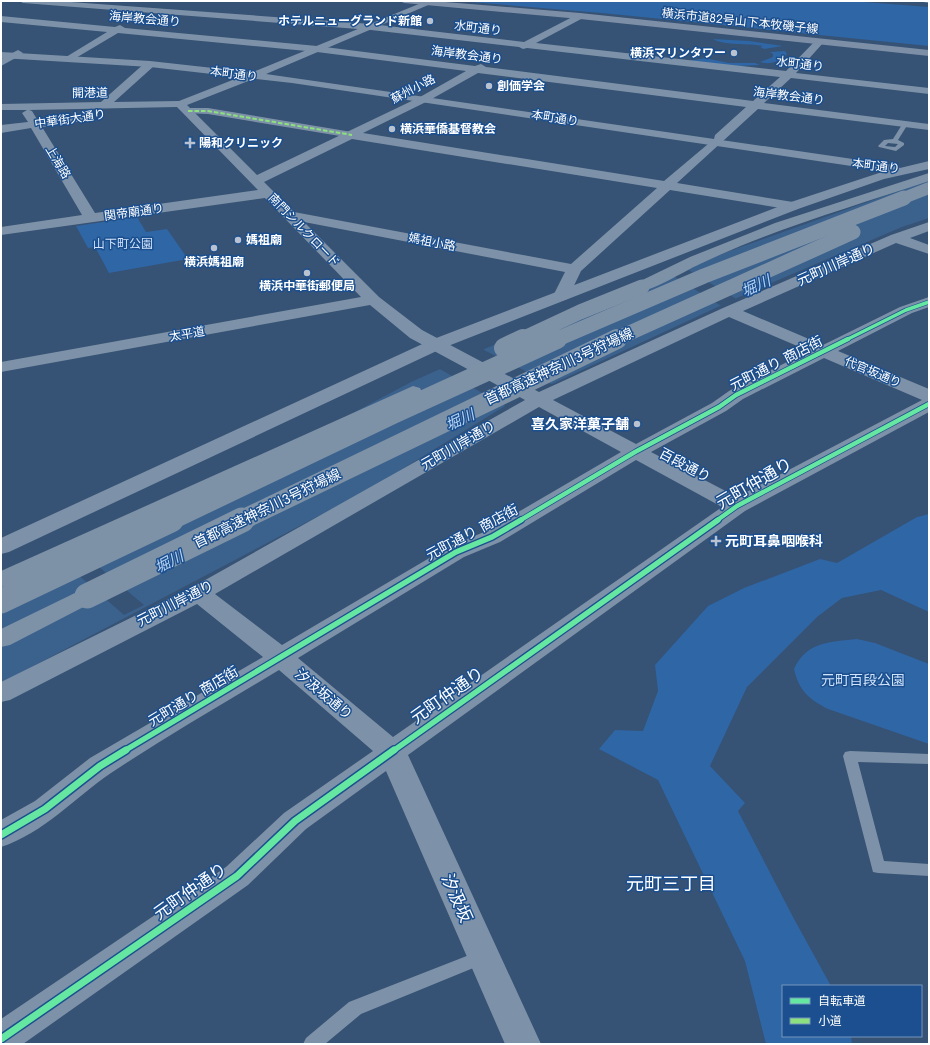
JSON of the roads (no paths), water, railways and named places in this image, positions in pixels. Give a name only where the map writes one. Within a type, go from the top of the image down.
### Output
[{"type":"highway","points":[[636,289],[695,260],[780,226],[929,176]]},
{"type":"highway","points":[[1,580],[413,392],[580,312],[794,228],[929,188]]},
{"type":"highway","name":"首都高速神奈川3号狩場線","points":[[1,601],[422,401],[630,308],[791,241],[929,188]]},
{"type":"highway","name":"首都高速神奈川3号狩場線","points":[[1,639],[618,337],[859,230],[929,203]]},
{"type":"highway","points":[[1,632],[87,596]]},
{"type":"main road","name":"横浜市道82号山下本牧磯子線","points":[[404,1],[580,16],[929,53]]},
{"type":"street","name":"水町通り","points":[[23,1],[371,28],[929,91]]},
{"type":"street","points":[[72,57],[163,1]]},
{"type":"street","name":"開港道","points":[[1,107],[135,105],[184,108],[257,74],[429,3]]},
{"type":"street","name":"蘇州小路","points":[[256,181],[427,97],[476,69],[580,16]]},
{"type":"street","name":"海岸教会通り","points":[[1,19],[317,49],[929,127]]},
{"type":"street","points":[[561,296],[574,269],[718,140],[754,104],[789,75],[820,41]]},
{"type":"street","name":"本町通り","points":[[1,52],[72,57],[163,60],[718,140],[899,164],[929,176]]},
{"type":"street","points":[[1,63],[16,54]]},
{"type":"street","name":"本町通り","points":[[1,55],[16,54]]},
{"type":"street","name":"本町通り","points":[[72,57],[257,74]]},
{"type":"street","points":[[104,106],[150,64]]},
{"type":"street","name":"中華街大通り","points":[[1,129],[131,111],[135,105]]},
{"type":"street","name":"上海路","points":[[24,106],[91,218]]},
{"type":"street","points":[[184,108],[793,206]]},
{"type":"street","name":"南門シルクロード","points":[[184,108],[374,300],[416,334],[462,358]]},
{"type":"street","name":"本町通り","points":[[718,140],[882,172]]},
{"type":"street","points":[[1,547],[437,344],[687,246],[882,172],[899,164],[929,155]]},
{"type":"street","points":[[882,172],[911,170],[929,165]]},
{"type":"street","name":"関帝廟通り","points":[[1,231],[268,192]]},
{"type":"street","name":"媽祖小路","points":[[289,215],[574,269]]},
{"type":"street","name":"元町川岸通り","points":[[1,693],[144,619],[199,593],[535,398],[896,238],[929,226]]},
{"type":"street","points":[[896,238],[929,250]]},
{"type":"street","name":"太平道","points":[[1,367],[374,300]]},
{"type":"street","name":"元町通り 商店街","points":[[1,835],[45,809],[100,766],[456,552],[492,537],[634,452],[719,407],[736,395],[906,310],[929,302]]},
{"type":"street","name":"代官坂通り","points":[[729,311],[929,396]]},
{"type":"street","name":"百段通り","points":[[462,358],[634,452],[737,506]]},
{"type":"street","name":"元町仲通り","points":[[1,1039],[237,876],[295,822],[392,751],[737,506],[929,404]]},
{"type":"street","name":"汐汲坂通り","points":[[199,593],[281,658],[392,751]]},
{"type":"street","name":"汐汲坂","points":[[392,751],[482,957],[523,1044]]},
{"type":"lane","points":[[919,1],[929,2]]},
{"type":"lane","points":[[894,141],[905,124]]},
{"type":"lane","points":[[929,760],[850,756],[878,867],[929,870]]},
{"type":"lane","points":[[312,1044],[355,1008],[482,957]]},
{"type":"water","name":"堀川","points":[[929,180],[929,218],[902,227],[748,293],[505,406],[368,490],[1,683],[1,589],[184,503],[411,382],[489,347],[665,274]]},
{"type":"place","name":"ホテルニューグランド新館","points":[[430,21]]},
{"type":"place","name":"横浜マリンタワー","points":[[734,53]]},
{"type":"place","name":"創価学会","points":[[489,86]]},
{"type":"place","name":"横浜華僑基督教会","points":[[392,129]]},
{"type":"place","name":"陽和クリニック","points":[[190,143]]},
{"type":"place","name":"媽祖廟","points":[[238,240]]},
{"type":"place","name":"横浜媽祖廟","points":[[214,248]]},
{"type":"place","name":"横浜中華街郵便局","points":[[307,273]]},
{"type":"place","name":"喜久家洋菓子舗","points":[[637,424]]},
{"type":"place","name":"元町耳鼻咽喉科","points":[[716,541]]},
{"type":"district","name":"元町三丁目","points":[[671,884]]},
{"type":"park label","name":"山下町公園","points":[[123,244]]},
{"type":"park label","name":"元町百段公園","points":[[863,680]]}]
